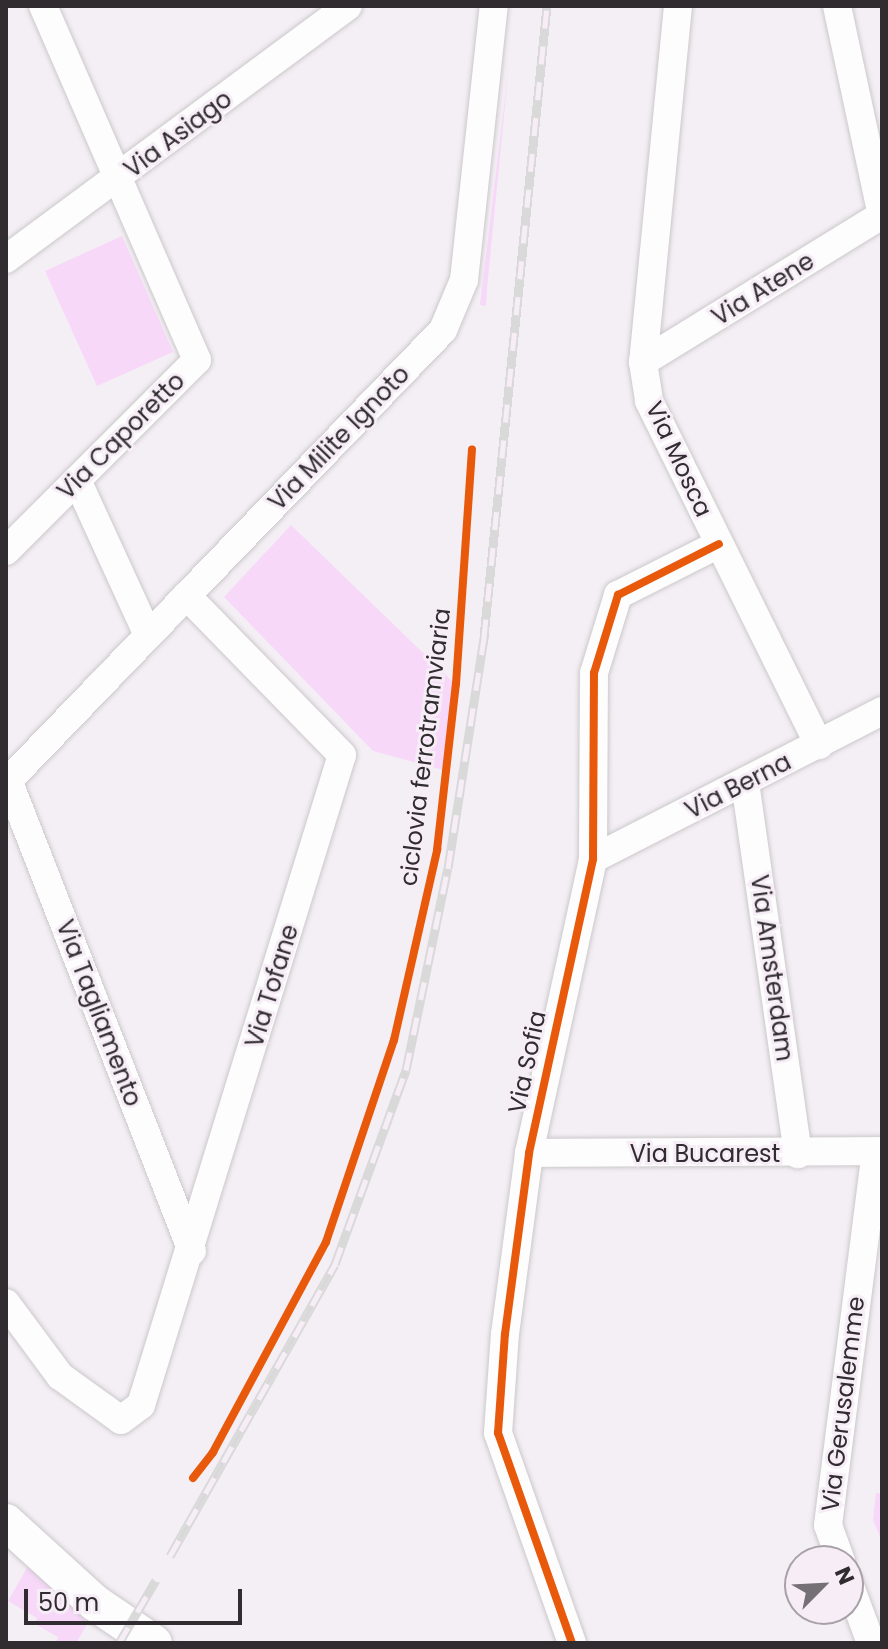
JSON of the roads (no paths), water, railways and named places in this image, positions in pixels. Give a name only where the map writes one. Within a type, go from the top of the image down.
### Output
[{"type":"main road","points":[[6,1522],[95,1603],[154,1643]]},
{"type":"street","points":[[43,6],[118,179]]},
{"type":"street","name":"Via Asiago","points":[[6,259],[348,6]]},
{"type":"street","name":"Via Milite Ignoto","points":[[7,780],[443,330],[464,280],[494,6]]},
{"type":"street","name":"Via Mosca","points":[[678,6],[643,362],[649,401],[819,745]]},
{"type":"street","points":[[837,6],[882,215]]},
{"type":"street","name":"Via Caporetto","points":[[6,551],[197,360],[118,179]]},
{"type":"street","name":"Via Atene","points":[[643,362],[882,215]]},
{"type":"street","points":[[77,480],[148,635]]},
{"type":"street","name":"Via Sofia","points":[[572,1643],[498,1433],[505,1334],[529,1153],[593,859],[594,673],[618,595],[719,544]]},
{"type":"street","name":"Via Tofane","points":[[6,1303],[60,1376],[121,1420],[141,1405],[192,1251],[342,755],[186,595]]},
{"type":"street","name":"Via Berna","points":[[593,859],[882,711]]},
{"type":"street","name":"Via Tagliamento","points":[[7,780],[192,1251]]},
{"type":"street","name":"Via Amsterdam","points":[[745,782],[798,1154]]},
{"type":"street","name":"Via Bucarest","points":[[529,1153],[798,1154],[879,1151]]},
{"type":"street","name":"Via Gerusalemme","points":[[835,1545],[828,1525],[879,1151]]},
{"type":"street","points":[[864,1624],[871,1643]]},
{"type":"railway","points":[[170,1556],[335,1264],[406,1070],[448,868],[484,637],[547,6]]},
{"type":"railway","points":[[119,1643],[156,1580]]}]
